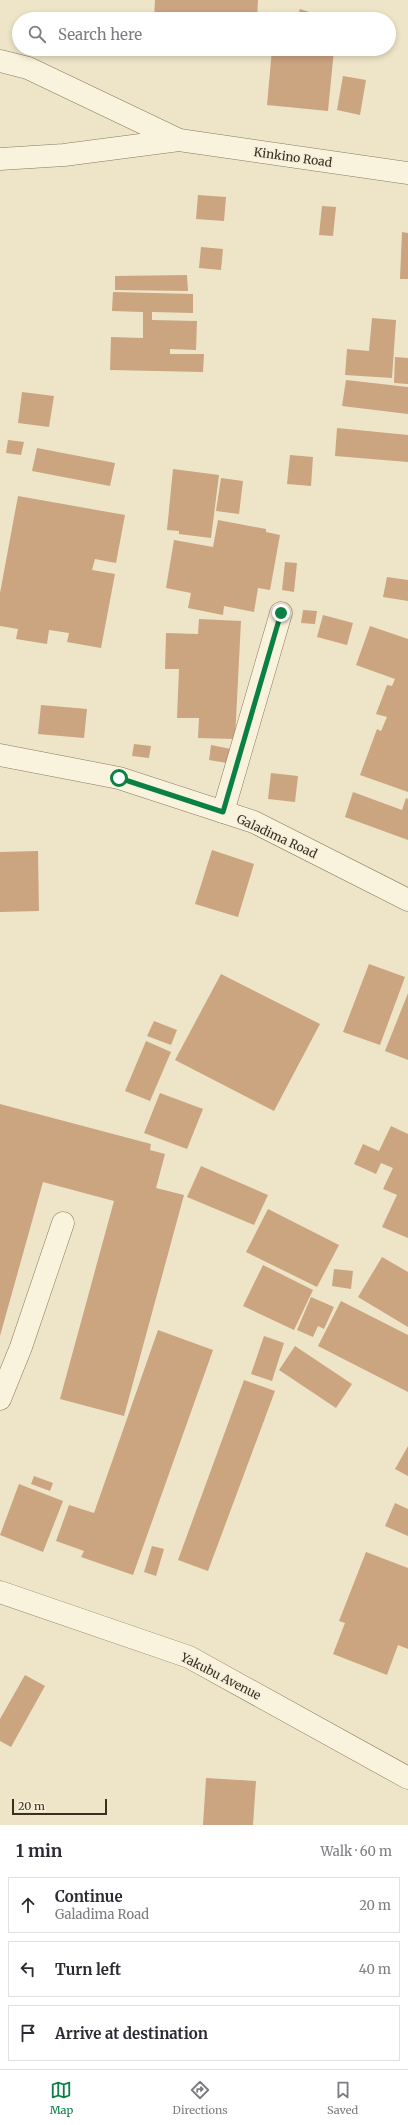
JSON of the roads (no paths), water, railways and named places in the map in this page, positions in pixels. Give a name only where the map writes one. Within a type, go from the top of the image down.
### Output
[{"type":"street","name":"Kinkino Road","points":[[0,61],[28,68],[179,140]]},
{"type":"street","name":"Kinkino Road","points":[[0,159],[64,155],[179,140],[408,173]]},
{"type":"street","points":[[223,812],[281,613]]},
{"type":"street","name":"Galadima Road","points":[[0,755],[119,778],[254,822],[408,900]]},
{"type":"street","points":[[0,1399],[21,1347],[63,1223]]},
{"type":"street","name":"Yakubu Avenue","points":[[0,1592],[190,1657],[406,1772]]}]
